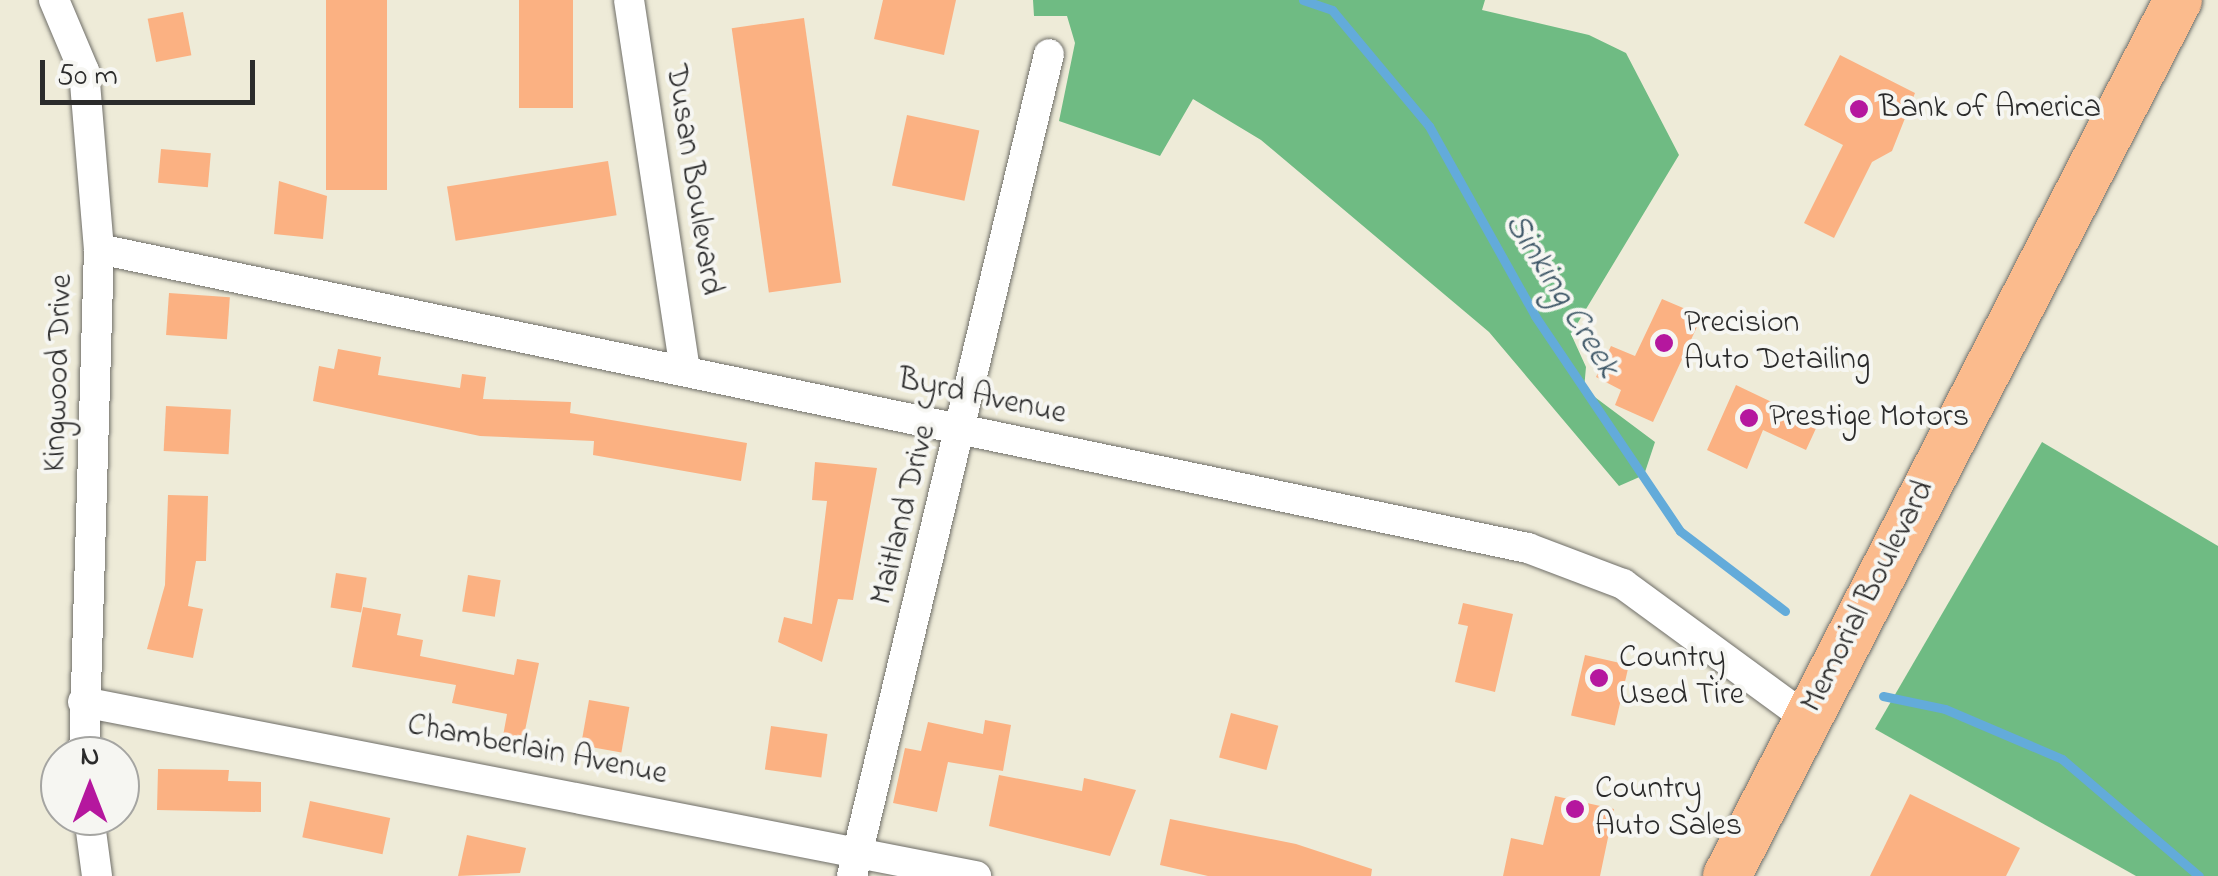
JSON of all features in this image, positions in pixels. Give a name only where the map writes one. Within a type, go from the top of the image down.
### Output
[{"type":"main road","name":"Memorial Boulevard","points":[[1727,876],[2178,0]]},
{"type":"street","name":"Kingwood Drive","points":[[54,0],[84,71],[99,250],[83,736]]},
{"type":"street","name":"Dusan Boulevard","points":[[629,0],[685,370]]},
{"type":"street","name":"Maitland Drive","points":[[855,861],[962,430],[1049,54]]},
{"type":"street","name":"Byrd Avenue","points":[[99,250],[1528,548],[1623,584],[1806,718]]},
{"type":"street","name":"Chamberlain Avenue","points":[[82,702],[855,861],[976,876]]},
{"type":"street","points":[[91,836],[97,876]]},
{"type":"green space","points":[[1033,0],[1485,0],[1482,10],[1589,35],[1626,53],[1679,155],[1571,334],[1586,367],[1584,389],[1655,442],[1644,475],[1619,486],[1489,332],[1261,140],[1193,99],[1160,156],[1059,121],[1075,43],[1067,16],[1034,16]]},
{"type":"green space","points":[[2042,442],[2218,546],[2218,876],[2136,876],[1875,729]]},
{"type":"building","points":[[326,0],[387,0],[387,190],[326,190]]},
{"type":"building","points":[[519,0],[573,0],[573,108],[519,108]]},
{"type":"building","points":[[883,0],[956,0],[944,55],[874,39]]},
{"type":"building","points":[[183,12],[191,55],[156,62],[148,19]]},
{"type":"building","points":[[804,18],[841,282],[769,293],[732,28]]},
{"type":"building","points":[[1840,55],[1915,93],[1892,151],[1872,162],[1834,238],[1804,223],[1843,145],[1804,125]]},
{"type":"building","points":[[907,115],[979,130],[964,201],[892,185]]},
{"type":"building","points":[[161,149],[211,153],[208,187],[158,183]]},
{"type":"building","points":[[608,161],[617,215],[456,241],[447,186]]},
{"type":"building","points":[[279,181],[327,196],[323,239],[274,234]]},
{"type":"building","points":[[169,293],[230,297],[227,339],[166,335]]},
{"type":"building","points":[[1662,299],[1702,316],[1653,422],[1615,405],[1621,390],[1596,377],[1611,346],[1635,356]]},
{"type":"building","points":[[338,349],[381,357],[378,375],[460,388],[462,374],[486,377],[483,399],[571,402],[570,413],[747,443],[741,481],[593,455],[594,441],[480,436],[313,401],[319,366],[334,369]]},
{"type":"building","points":[[1736,385],[1818,424],[1806,450],[1763,430],[1747,469],[1707,450]]},
{"type":"building","points":[[166,406],[231,409],[229,454],[164,451]]},
{"type":"building","points":[[815,462],[877,468],[853,600],[838,599],[822,662],[778,642],[784,617],[812,624],[827,501],[812,500]]},
{"type":"building","points":[[168,495],[208,496],[206,561],[196,561],[188,606],[203,609],[193,658],[147,649],[165,585]]},
{"type":"building","points":[[336,573],[367,578],[361,612],[331,608]]},
{"type":"building","points":[[468,575],[501,580],[495,617],[462,612]]},
{"type":"building","points":[[1463,603],[1513,614],[1495,692],[1455,682],[1468,626],[1458,624]]},
{"type":"building","points":[[363,607],[401,614],[397,635],[423,640],[420,656],[514,675],[517,659],[539,663],[523,740],[503,736],[507,714],[452,703],[456,685],[352,667]]},
{"type":"building","points":[[1585,655],[1629,665],[1615,726],[1571,715]]},
{"type":"building","points":[[589,700],[629,707],[621,752],[581,745]]},
{"type":"building","points":[[1231,713],[1278,726],[1266,770],[1219,757]]},
{"type":"building","points":[[985,720],[1011,725],[1003,771],[948,762],[937,812],[893,803],[905,748],[921,751],[928,722],[983,734]]},
{"type":"building","points":[[771,726],[827,734],[821,778],[765,770]]},
{"type":"building","points":[[158,769],[229,770],[228,781],[261,782],[261,812],[157,810]]},
{"type":"building","points":[[999,775],[1082,791],[1084,778],[1136,790],[1110,856],[989,826]]},
{"type":"building","points":[[1910,794],[2020,848],[2006,876],[1870,876]]},
{"type":"building","points":[[1555,796],[1614,809],[1600,876],[1503,876],[1511,838],[1543,845]]},
{"type":"building","points":[[310,801],[390,818],[383,854],[302,837]]},
{"type":"building","points":[[1170,819],[1296,844],[1372,869],[1371,876],[1208,876],[1160,865]]},
{"type":"building","points":[[467,835],[526,848],[520,873],[458,876]]},
{"type":"waterway","name":"Sinking Creek","points":[[1303,0],[1332,10],[1429,126],[1535,316],[1680,531],[1785,611]]},
{"type":"waterway","points":[[1883,696],[1945,709],[2062,759],[2199,876]]},
{"type":"place","name":"Bank of America","points":[[1859,109]]},
{"type":"place","name":"Precision Auto Detailing","points":[[1664,343]]},
{"type":"place","name":"Prestige Motors","points":[[1749,418]]},
{"type":"place","name":"Country Used Tire","points":[[1599,678]]},
{"type":"place","name":"Country Auto Sales","points":[[1575,809]]}]
